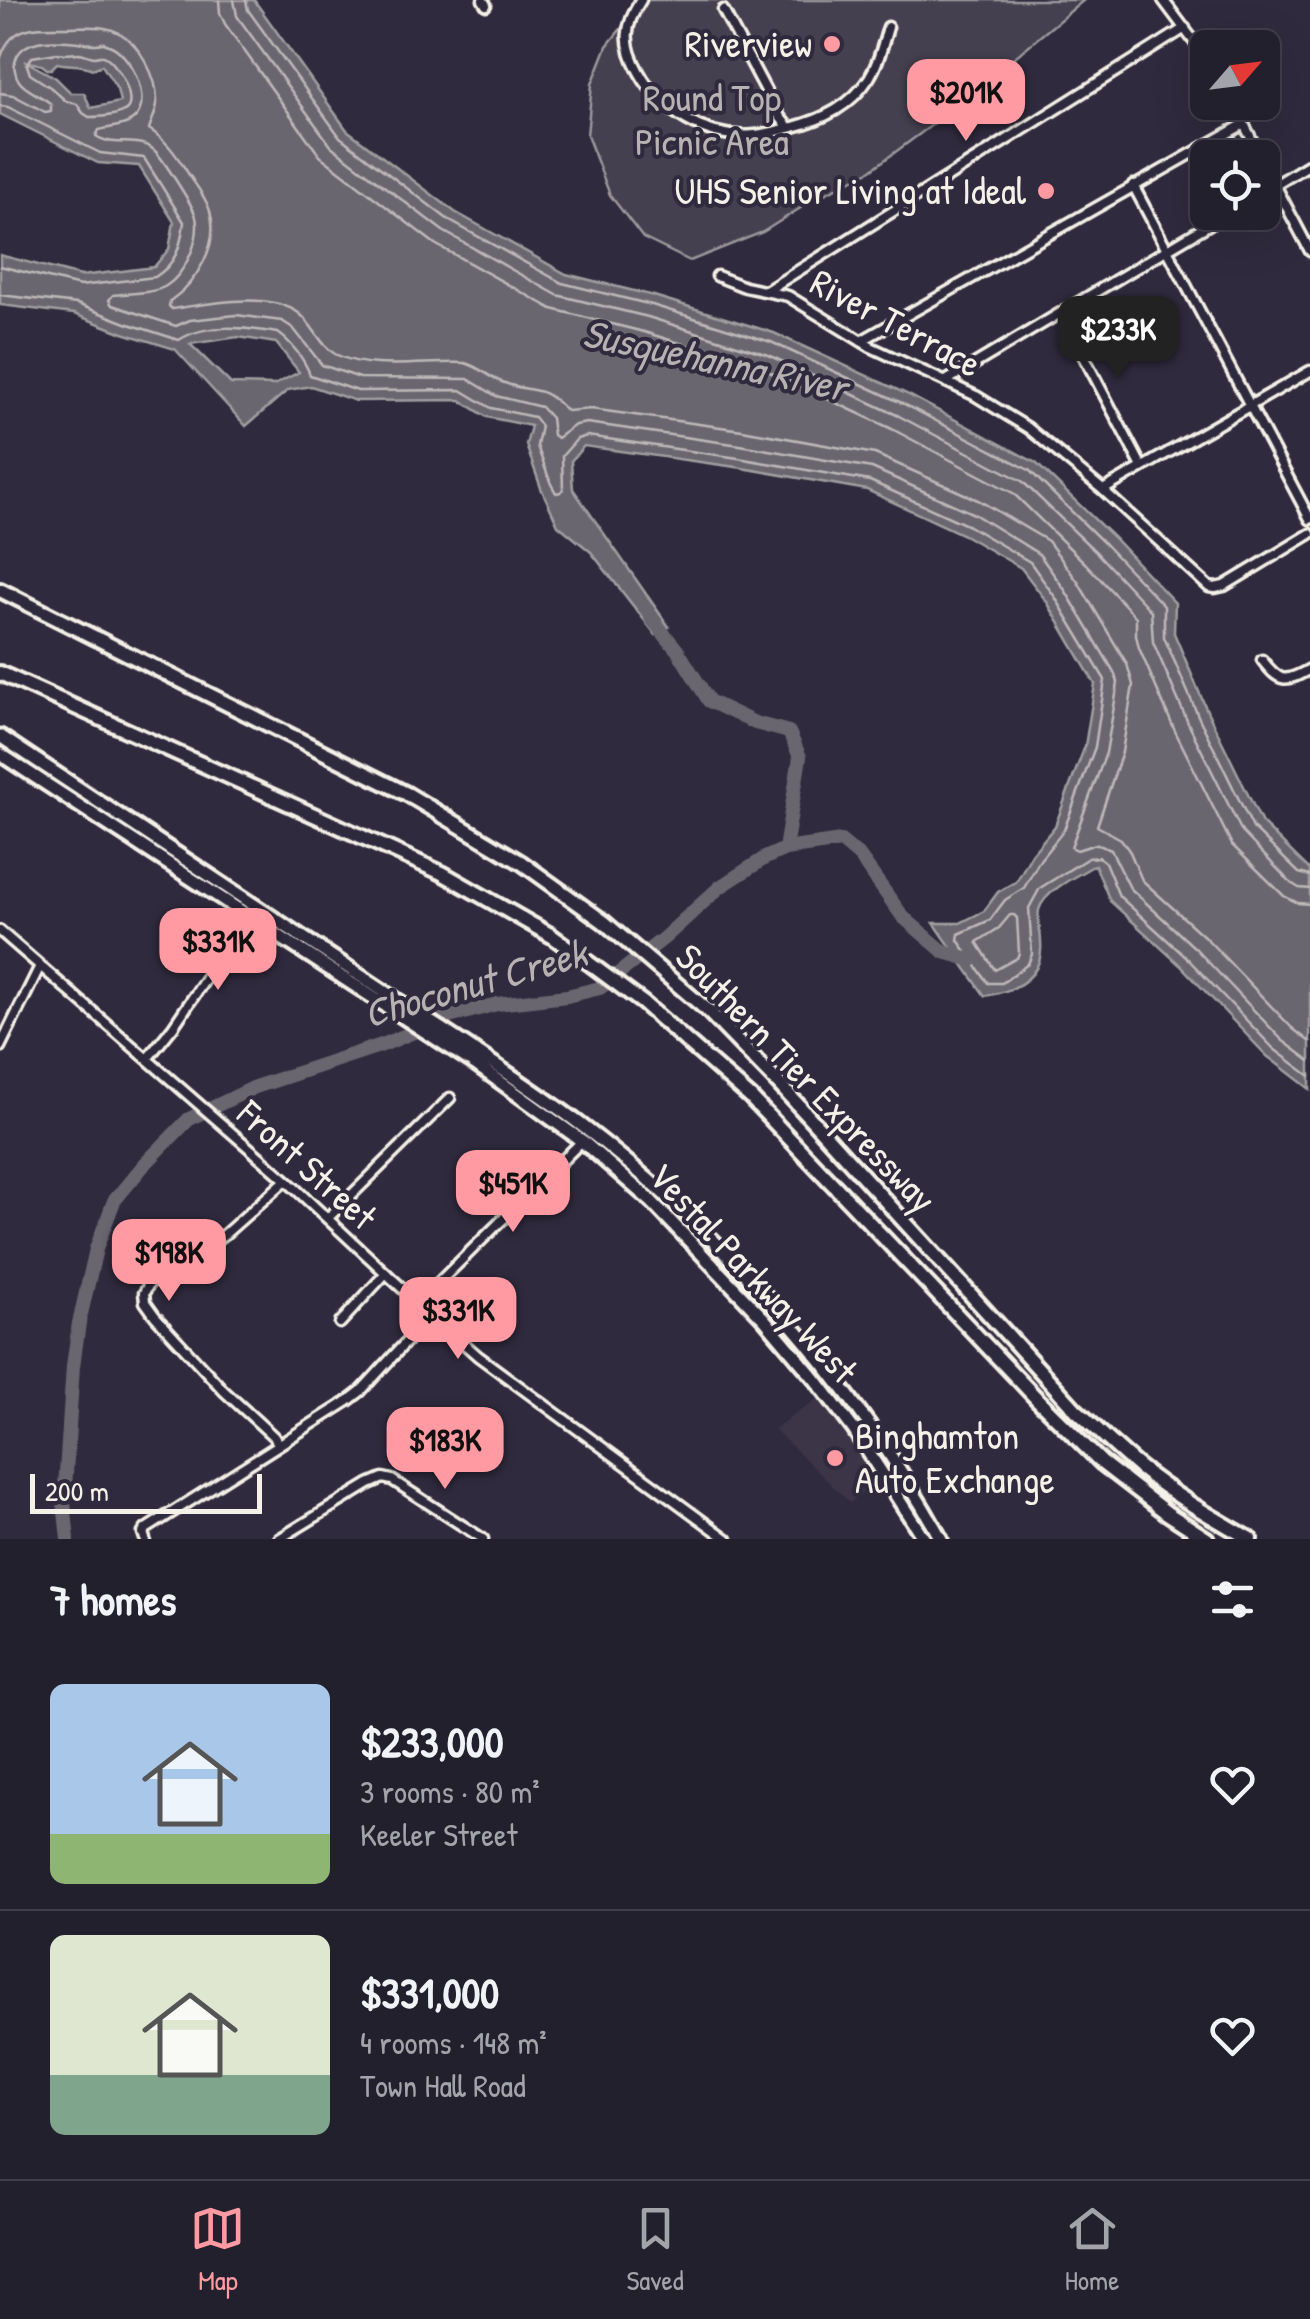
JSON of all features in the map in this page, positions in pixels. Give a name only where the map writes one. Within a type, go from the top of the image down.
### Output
[{"type":"highway","name":"Southern Tier Expressway","points":[[0,590],[406,794],[522,864],[604,922],[707,1010],[778,1083],[1076,1410],[1157,1481],[1250,1539]]},
{"type":"highway","name":"Southern Tier Expressway","points":[[0,673],[364,836],[442,874],[552,936],[643,1003],[750,1097],[1102,1463],[1167,1514],[1208,1539]]},
{"type":"main road","name":"Vestal Parkway West","points":[[0,736],[400,1002],[582,1141],[664,1214],[777,1335],[854,1430],[924,1539]]},
{"type":"main road","name":"Vestal Parkway West","points":[[0,754],[385,1005],[533,1090],[583,1127],[695,1224],[774,1306],[876,1434],[941,1539]]},
{"type":"street","points":[[642,0],[627,28],[631,56],[653,94],[693,123],[740,135],[788,128],[841,108],[856,94],[878,60],[888,27]]},
{"type":"street","points":[[1163,0],[1190,36]]},
{"type":"street","points":[[722,10],[788,128]]},
{"type":"street","points":[[766,290],[1184,28]]},
{"type":"street","points":[[1242,120],[1252,140]]},
{"type":"street","points":[[862,341],[1244,124]]},
{"type":"street","points":[[1280,183],[1310,164]]},
{"type":"street","points":[[1134,185],[1310,519]]},
{"type":"street","points":[[1280,193],[1310,251]]},
{"type":"street","points":[[946,381],[1201,230]]},
{"type":"street","name":"River Terrace","points":[[716,276],[788,296],[862,341],[976,396],[1028,428],[1103,490],[1206,585],[1224,586],[1310,534]]},
{"type":"street","points":[[1061,313],[1142,467]]},
{"type":"street","points":[[1103,490],[1310,371]]},
{"type":"street","points":[[1262,660],[1280,679],[1288,680],[1310,669]]},
{"type":"street","points":[[147,1059],[256,904]]},
{"type":"street","name":"Front Street","points":[[0,930],[286,1180],[478,1356],[727,1539]]},
{"type":"street","points":[[0,1047],[40,966]]},
{"type":"street","points":[[328,1218],[450,1098]]},
{"type":"street","points":[[418,1303],[582,1141]]},
{"type":"street","points":[[279,1445],[154,1316],[144,1293],[160,1274],[225,1234],[286,1180]]},
{"type":"street","points":[[340,1323],[385,1274]]},
{"type":"street","points":[[144,1536],[146,1529],[361,1392],[431,1315]]},
{"type":"street","points":[[279,1539],[383,1478],[483,1539]]},
{"type":"shaded area","points":[[820,1397],[878,1480],[850,1503],[774,1429]]},
{"type":"green space","name":"Round Top Picnic Area","points":[[644,0],[1084,0],[936,122],[871,170],[763,232],[690,261],[643,238],[610,195],[587,135],[592,84],[607,46]]},
{"type":"water","name":"Susquehanna River","points":[[0,0],[254,0],[347,130],[455,212],[566,274],[774,333],[909,395],[1036,463],[1175,603],[1174,633],[1262,823],[1310,870],[1310,1089],[1267,1056],[1180,965],[1110,901],[1095,865],[1063,884],[1042,903],[1038,964],[1026,980],[1007,990],[985,996],[934,923],[960,923],[984,911],[998,892],[1016,882],[1055,826],[1085,746],[1095,684],[1047,602],[1021,568],[964,535],[867,490],[584,446],[571,461],[573,489],[669,627],[656,635],[591,552],[558,525],[526,445],[531,426],[487,417],[460,400],[356,401],[311,386],[288,390],[246,426],[175,349],[74,314],[0,305],[0,255],[81,276],[154,267],[169,249],[174,222],[139,166],[98,163],[0,114]],"holes":[[[25,61],[47,69],[57,63],[93,69],[102,65],[120,102],[91,108],[84,93],[71,93],[56,78]],[[238,337],[276,343],[299,372],[274,385],[231,384],[190,344]]]},
{"type":"waterway","name":"Choconut Creek","points":[[68,1539],[64,1503],[73,1366],[96,1249],[114,1201],[189,1119],[255,1087],[385,1044],[449,1017],[497,1004],[600,988],[720,887],[785,849],[800,757],[789,732],[755,723],[709,701],[678,651],[651,618]]},
{"type":"waterway","name":"Choconut Creek","points":[[785,849],[841,841],[860,857],[903,917],[944,952],[972,960]]},
{"type":"place","name":"Riverview","points":[[832,44]]},
{"type":"place","name":"UHS Senior Living at Ideal","points":[[1046,191]]},
{"type":"place","name":"Binghamton Auto Exchange","points":[[835,1458]]}]
